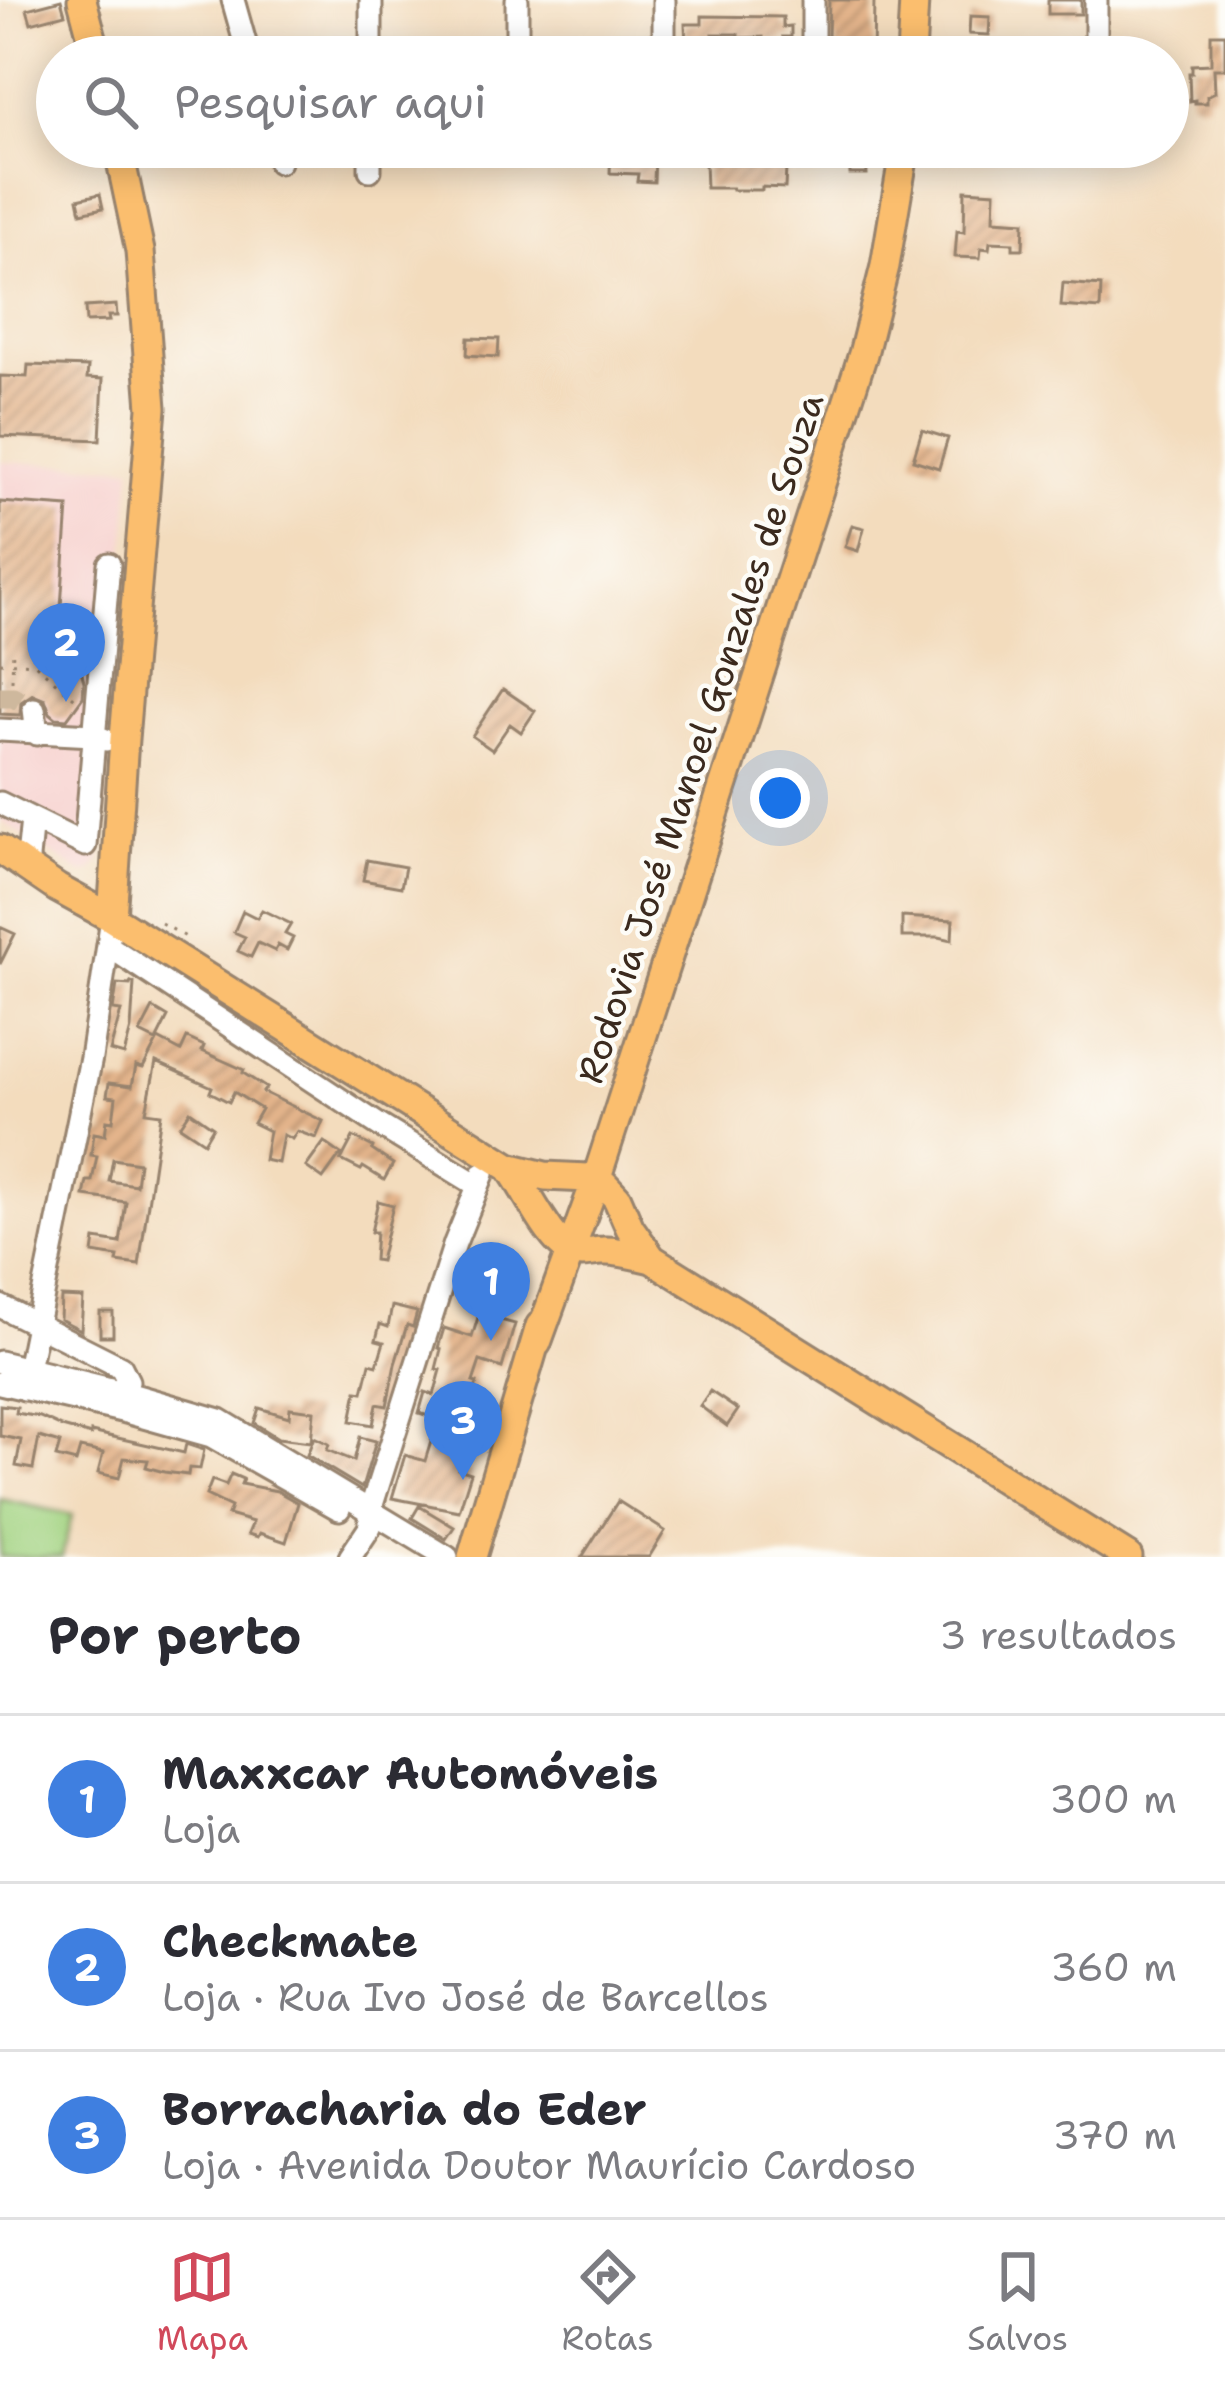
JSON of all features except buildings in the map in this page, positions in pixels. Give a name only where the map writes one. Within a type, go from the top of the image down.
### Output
[{"type":"main road","points":[[82,0],[91,36]]},
{"type":"main road","points":[[912,36],[914,0]]},
{"type":"main road","points":[[112,918],[152,408],[140,251],[122,168]]},
{"type":"main road","name":"Rodovia José Manoel Gonzales de Souza","points":[[617,1108],[863,354],[885,266],[901,168]]},
{"type":"main road","points":[[0,850],[501,1163],[574,1245],[652,1259],[1127,1557]]},
{"type":"main road","points":[[57,888],[79,890],[95,883],[115,860]]},
{"type":"main road","points":[[597,1187],[617,1108]]},
{"type":"main road","points":[[574,1245],[548,1202],[563,1184],[597,1187],[614,1173],[617,1108]]},
{"type":"main road","points":[[501,1163],[597,1187],[622,1216],[611,1242],[574,1245]]},
{"type":"main road","points":[[597,1187],[652,1259]]},
{"type":"main road","points":[[472,1557],[537,1343],[574,1245]]},
{"type":"main road","points":[[537,1343],[574,1245]]},
{"type":"street","points":[[233,0],[243,36]]},
{"type":"street","points":[[371,0],[371,36]]},
{"type":"street","points":[[517,0],[517,36]]},
{"type":"street","points":[[664,0],[664,36]]},
{"type":"street","points":[[812,36],[813,0]]},
{"type":"street","points":[[1096,0],[1096,36]]},
{"type":"street","points":[[0,803],[85,844],[109,564]]},
{"type":"street","points":[[34,709],[37,734]]},
{"type":"street","points":[[0,730],[124,739]]},
{"type":"street","points":[[27,868],[32,819]]},
{"type":"street","points":[[26,1379],[91,1058],[112,918]]},
{"type":"street","points":[[110,947],[477,1185]]},
{"type":"street","points":[[350,1557],[370,1519],[477,1185],[501,1163]]},
{"type":"street","points":[[0,1306],[121,1367],[128,1381],[124,1402]]},
{"type":"street","points":[[0,1362],[26,1379],[220,1420],[420,1557]]},
{"type":"street","points":[[0,1383],[26,1379]]},
{"type":"street","points":[[370,1519],[447,1557]]},
{"type":"path","points":[[12,681],[14,647]]},
{"type":"path","points":[[0,662],[35,664],[75,700]]},
{"type":"shaded area","points":[[0,462],[132,467],[100,860],[83,873],[0,821]]},
{"type":"green space","points":[[0,1499],[72,1515],[62,1557],[0,1557]]},
{"type":"tunnel","points":[[0,697],[13,697],[34,709]]},
{"type":"place","name":"Checkmate","points":[[66,702]]},
{"type":"place","name":"Maxxcar Automóveis","points":[[491,1341]]},
{"type":"place","name":"Borracharia do Eder","points":[[463,1480]]}]
